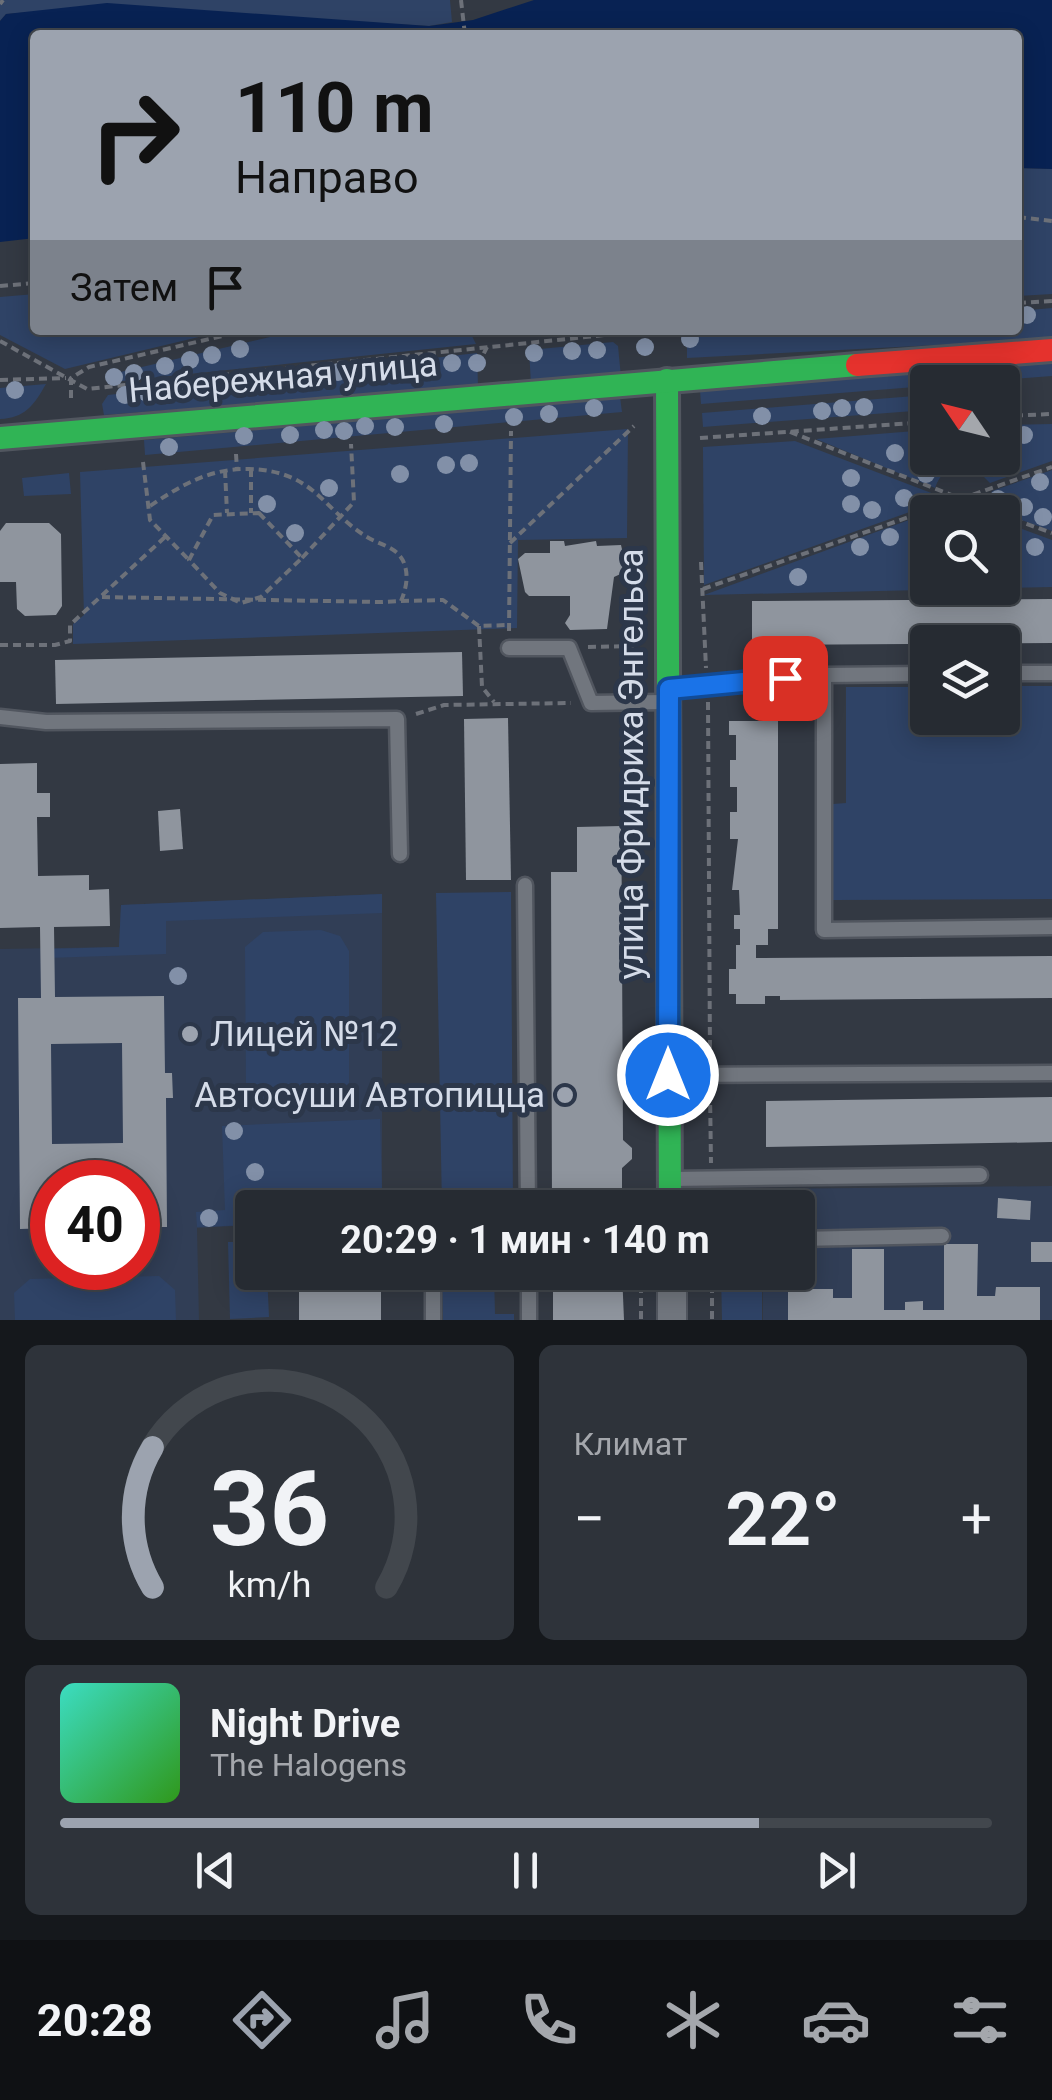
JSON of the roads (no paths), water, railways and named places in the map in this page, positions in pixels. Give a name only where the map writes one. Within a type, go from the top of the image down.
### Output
[{"type":"street","name":"Набережная улица","points":[[0,438],[1052,350]]},
{"type":"street","name":"улица Фридриха Энгельса","points":[[667,380],[670,1190]]},
{"type":"street","points":[[672,1290],[672,1320]]},
{"type":"lane","points":[[509,648],[569,648],[591,703],[824,675],[910,674]]},
{"type":"lane","points":[[1020,673],[1052,672]]},
{"type":"lane","points":[[824,675],[824,930],[1052,927]]},
{"type":"lane","points":[[0,717],[46,722],[398,719],[400,854]]},
{"type":"lane","points":[[525,885],[528,1190]]},
{"type":"lane","points":[[668,1075],[1052,1074]]},
{"type":"lane","points":[[670,1179],[980,1174]]},
{"type":"lane","points":[[815,1239],[942,1236]]},
{"type":"lane","points":[[433,1290],[433,1320]]},
{"type":"lane","points":[[529,1290],[529,1320]]},
{"type":"place","name":"Лицей №12","points":[[190,1034]]},
{"type":"place","name":"Автосуши Автопицца","points":[[565,1095]]}]
